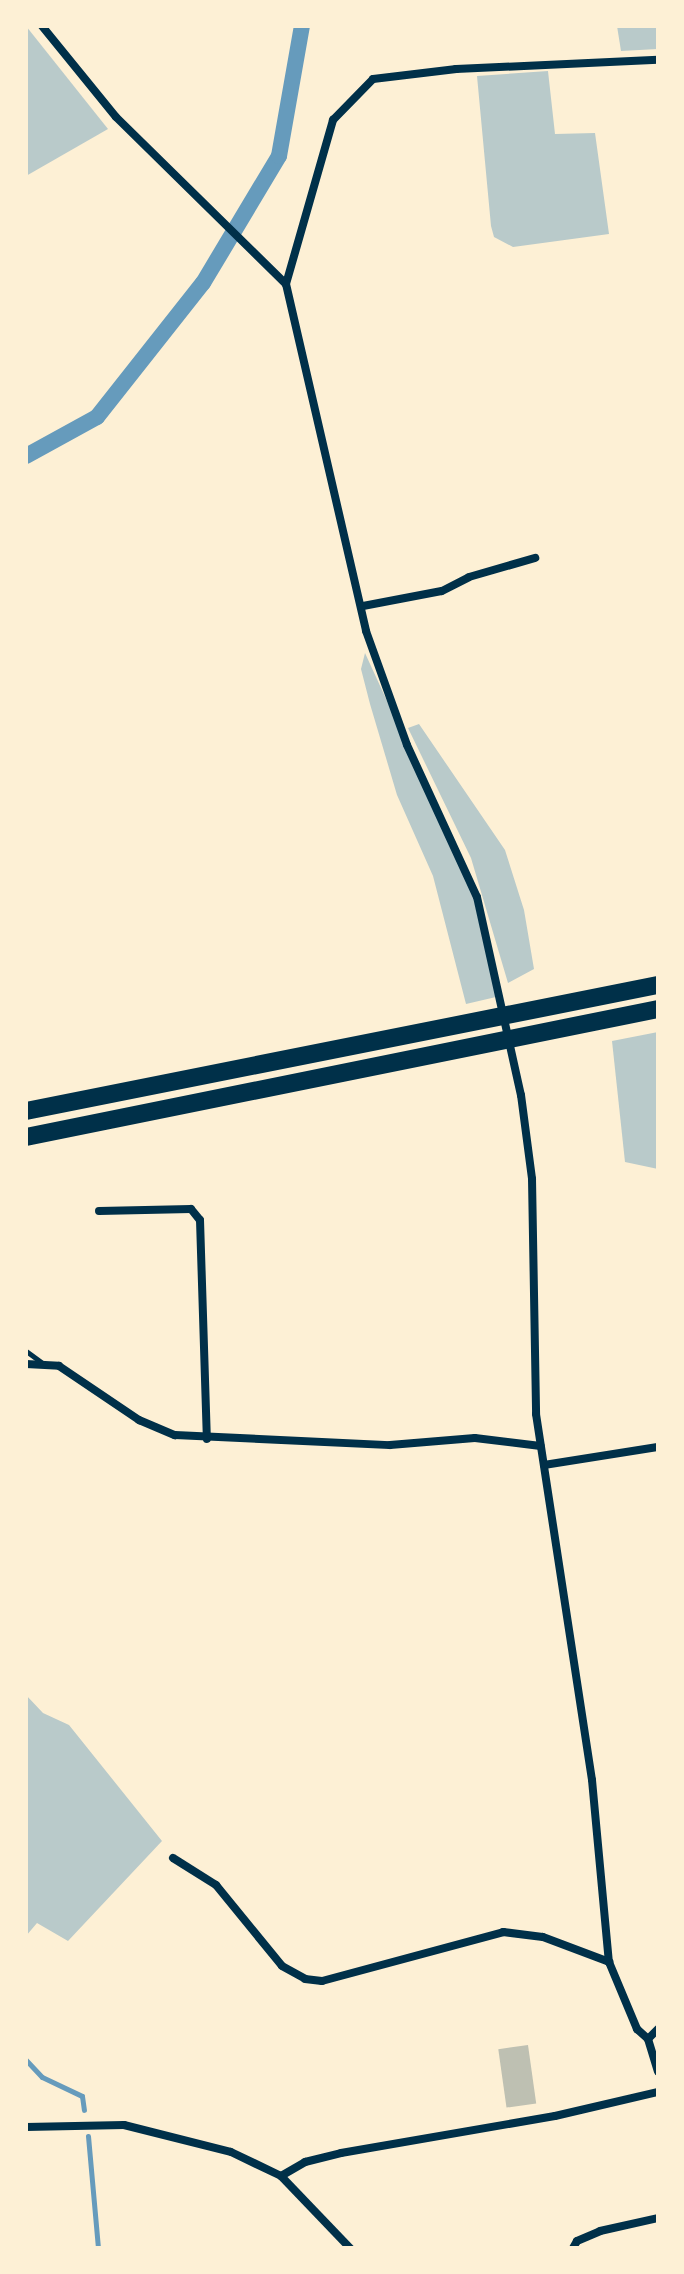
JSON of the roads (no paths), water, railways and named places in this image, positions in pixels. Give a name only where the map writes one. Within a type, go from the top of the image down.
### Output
[{"type":"highway","points":[[26,1111],[658,985]]},
{"type":"highway","points":[[26,1137],[658,1009]]},
{"type":"street","points":[[42,26],[116,117],[286,284]]},
{"type":"street","points":[[658,60],[456,69],[373,79],[333,120],[286,284],[363,606],[366,631],[407,745],[477,897],[495,964],[521,1095],[532,1179],[536,1414],[592,1780],[609,1962],[637,2029],[648,2039],[658,2072]]},
{"type":"street","points":[[363,606],[442,591],[469,577],[535,558]]},
{"type":"street","points":[[99,1211],[191,1209],[200,1220],[207,1439]]},
{"type":"street","points":[[26,1364],[45,1364],[80,1377],[139,1420],[175,1435],[207,1439],[390,1445],[475,1438],[541,1446]]},
{"type":"street","points":[[544,1465],[658,1447]]},
{"type":"street","points":[[173,1858],[216,1885],[282,1966],[305,1979],[322,1981],[503,1932],[524,1932],[609,1962]]},
{"type":"street","points":[[648,2039],[658,2029]]},
{"type":"street","points":[[281,2176],[305,2162],[341,2153],[555,2116],[658,2092]]},
{"type":"street","points":[[26,2127],[84,2123],[158,2131],[231,2152],[281,2176],[350,2248]]},
{"type":"street","points":[[573,2248],[600,2231],[658,2218]]},
{"type":"lane","points":[[26,1351],[45,1364]]},
{"type":"waterway","points":[[26,456],[97,417],[203,283],[279,156],[302,26]]},
{"type":"waterway","points":[[26,2060],[42,2077],[82,2096],[84,2110]]},
{"type":"waterway","points":[[88,2136],[98,2248]]}]
